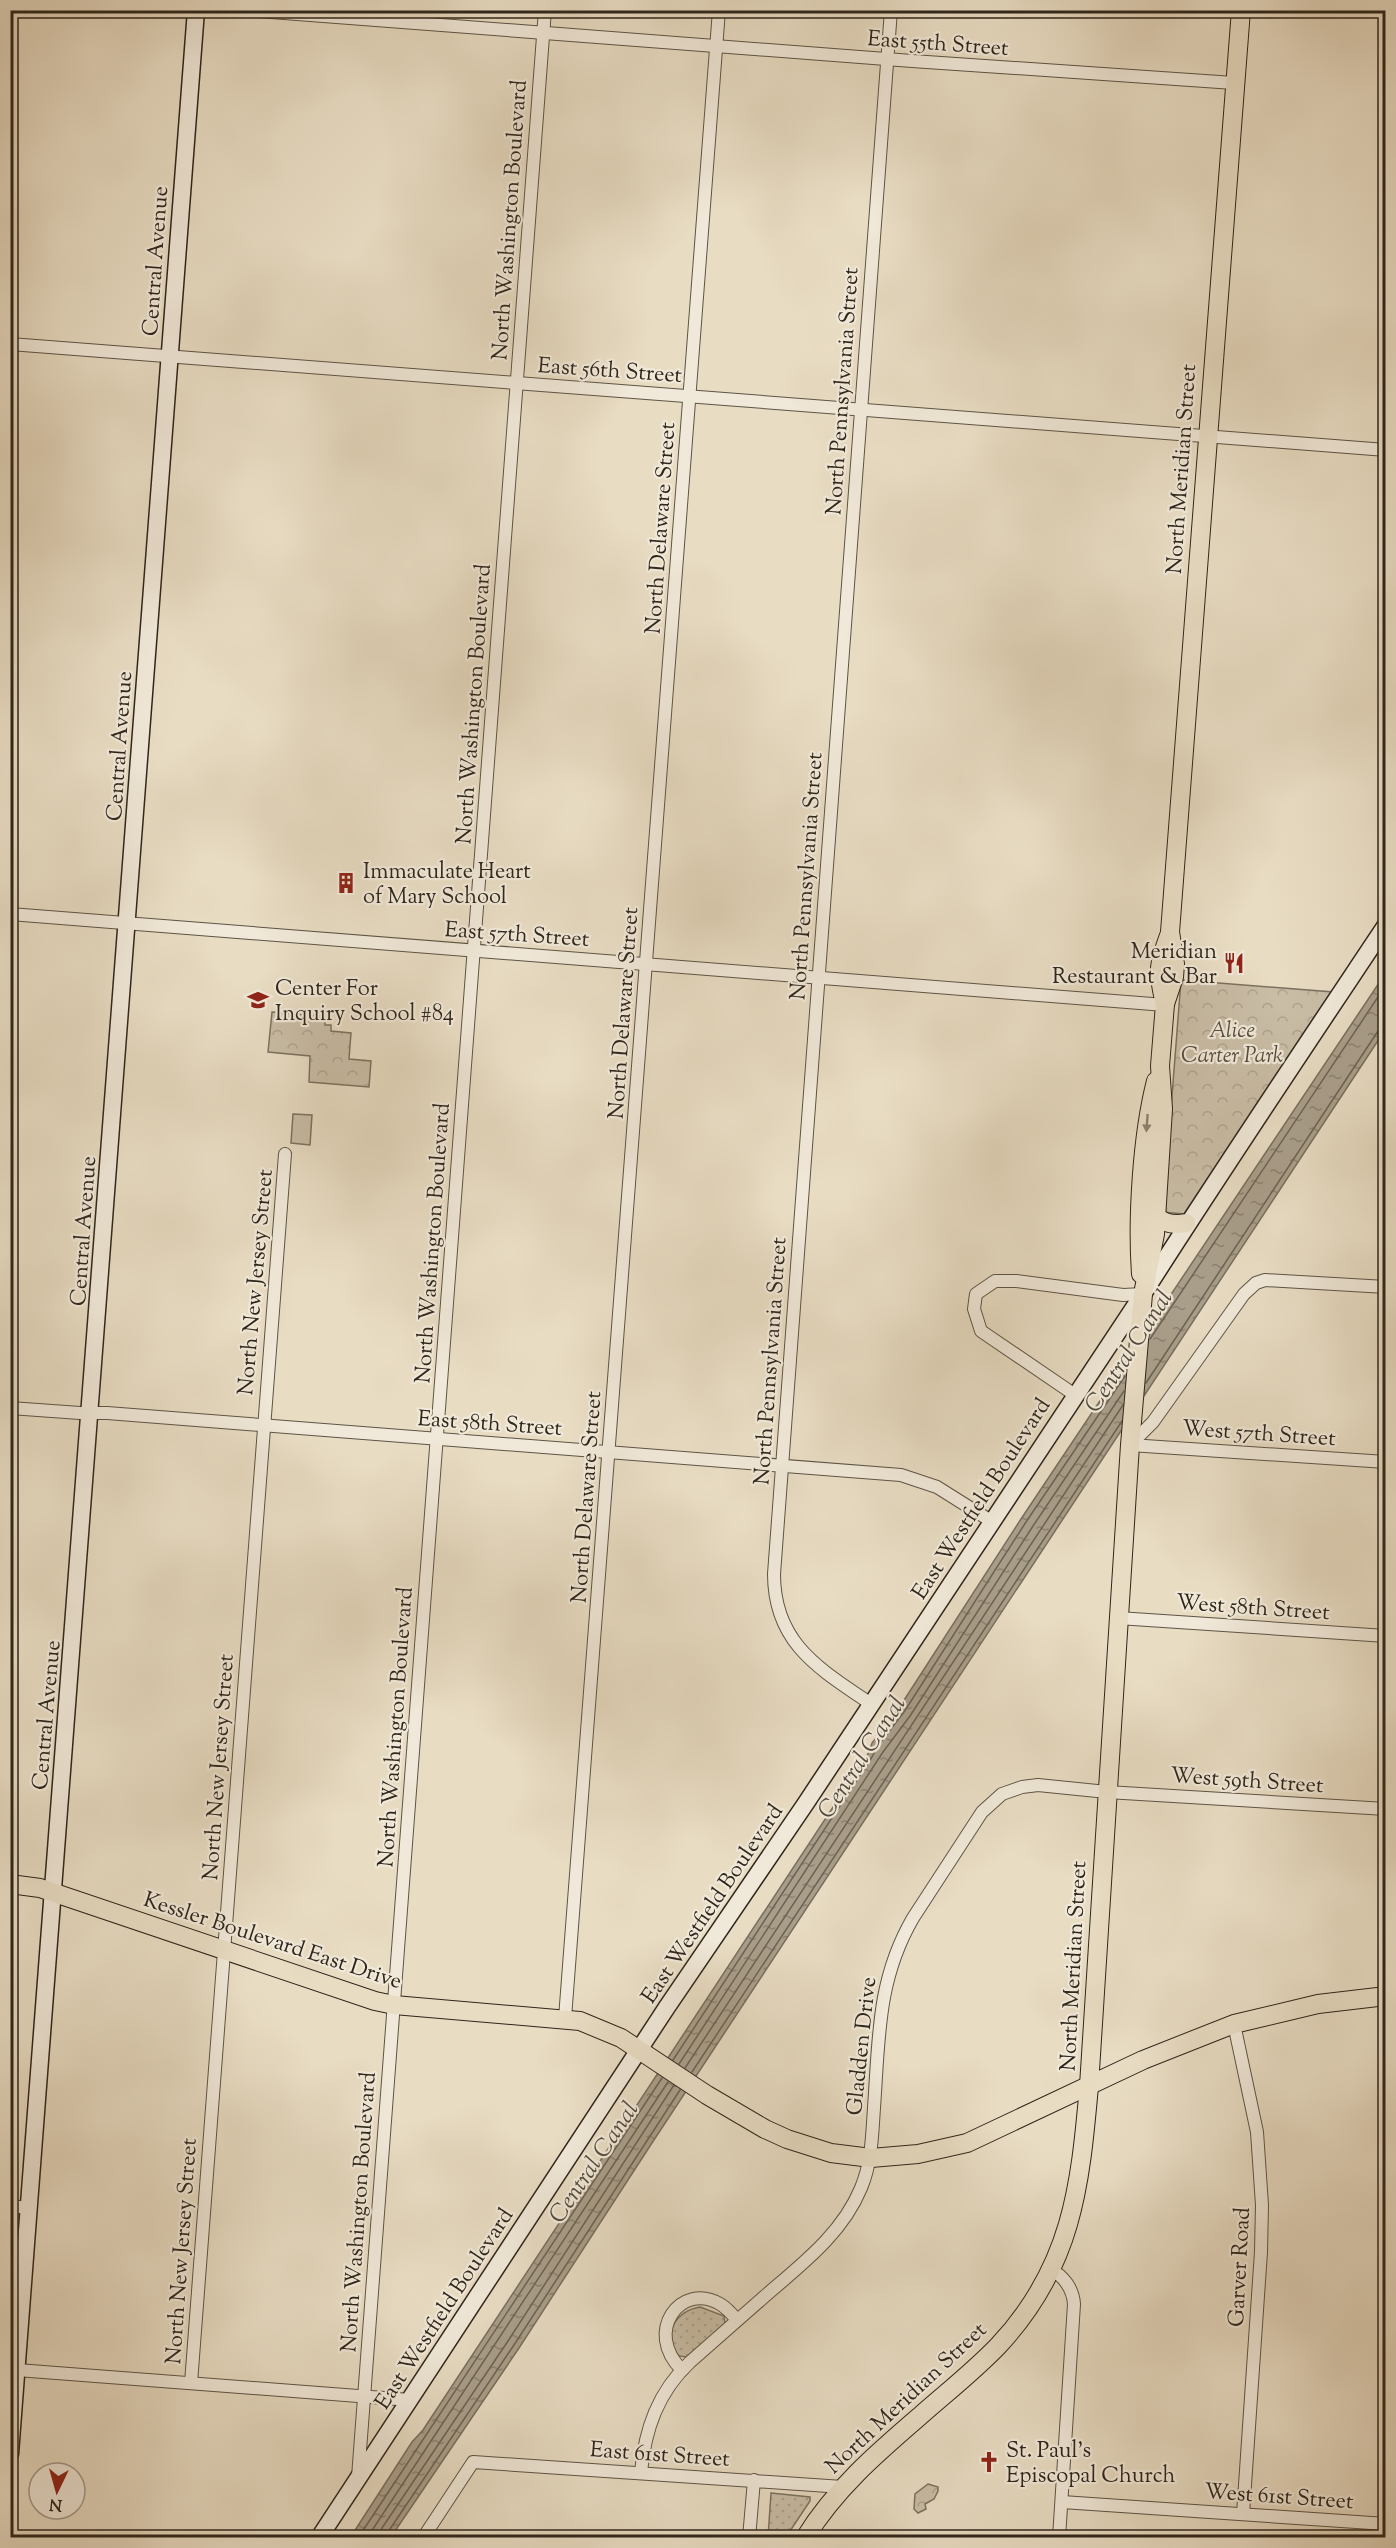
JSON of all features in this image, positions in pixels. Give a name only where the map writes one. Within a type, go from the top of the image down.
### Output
[{"type":"main road","name":"Central Avenue","points":[[10,2454],[196,10]]},
{"type":"main road","name":"North Meridian Street","points":[[805,2538],[843,2487],[868,2461],[998,2345],[1034,2299],[1050,2270],[1067,2230],[1077,2194],[1089,2086],[1118,1618],[1139,1332],[1143,1294],[1154,1245],[1156,1216],[1163,1109],[1160,1066],[1165,1004],[1158,975],[1159,962],[1170,932],[1241,10]]},
{"type":"main road","name":"East Westfield Boulevard","points":[[319,2538],[640,2049],[1143,1294],[1186,1223],[1241,1145],[1386,925]]},
{"type":"main road","name":"North Meridian Street","points":[[1143,1294],[1139,1244],[1144,1172],[1149,1110],[1160,1066]]},
{"type":"main road","points":[[1156,1216],[1173,1224],[1186,1223]]},
{"type":"main road","name":"Kessler Boulevard East Drive","points":[[10,1884],[34,1886],[394,2005],[566,2018],[605,2030],[640,2049],[702,2092],[752,2122],[787,2139],[831,2153],[871,2158],[918,2154],[967,2144],[1174,2046],[1234,2024],[1318,2004],[1386,1996]]},
{"type":"street","name":"East 55th Street","points":[[245,10],[368,15],[543,33],[716,47],[1234,83]]},
{"type":"street","name":"North Washington Boulevard","points":[[358,2478],[545,10]]},
{"type":"street","name":"North Delaware Street","points":[[566,2018],[719,10]]},
{"type":"street","name":"North Pennsylvania Street","points":[[871,1704],[810,1661],[790,1636],[777,1600],[774,1579],[891,10]]},
{"type":"street","name":"East 56th Street","points":[[10,344],[1386,450]]},
{"type":"street","name":"East 57th Street","points":[[10,914],[1165,1004]]},
{"type":"street","name":"North New Jersey Street","points":[[191,2383],[285,1154]]},
{"type":"street","points":[[1130,1445],[1153,1422],[1244,1294],[1256,1283],[1265,1280],[1386,1287]]},
{"type":"street","points":[[1075,1395],[981,1330],[974,1309],[976,1294],[995,1281],[1016,1281],[1123,1295],[1143,1294]]},
{"type":"street","name":"East 58th Street","points":[[10,1408],[263,1425],[901,1475],[922,1480],[959,1499],[991,1521]]},
{"type":"street","name":"West 57th Street","points":[[1130,1445],[1386,1462]]},
{"type":"street","name":"West 58th Street","points":[[1118,1618],[1386,1636]]},
{"type":"street","name":"Gladden Drive","points":[[641,2472],[645,2442],[654,2412],[665,2391],[682,2370],[815,2253],[837,2229],[857,2198],[871,2158],[884,1989],[895,1952],[913,1918],[982,1812],[1002,1794],[1017,1788],[1038,1785],[1107,1792]]},
{"type":"street","name":"West 59th Street","points":[[1107,1792],[1386,1809]]},
{"type":"street","name":"Garver Road","points":[[1234,2024],[1256,2123],[1262,2205],[1261,2252],[1243,2514]]},
{"type":"street","points":[[10,2206],[29,2208]]},
{"type":"street","points":[[1050,2270],[1066,2282],[1074,2300],[1059,2538]]},
{"type":"street","points":[[682,2370],[671,2358],[664,2339],[668,2320],[679,2307],[690,2301],[712,2301],[722,2305],[737,2320]]},
{"type":"street","points":[[17,2370],[410,2400]]},
{"type":"street","name":"East 61st Street","points":[[425,2537],[473,2462],[843,2487]]},
{"type":"street","points":[[749,2538],[754,2480]]},
{"type":"street","name":"West 61st Street","points":[[1062,2502],[1386,2524]]},
{"type":"green space","name":"Alice Carter Park","points":[[1181,980],[1333,992],[1184,1214],[1163,1212]]},
{"type":"green space","points":[[272,1012],[319,1016],[319,1019],[325,1020],[325,1025],[331,1025],[331,1031],[351,1033],[349,1059],[371,1061],[369,1087],[309,1082],[310,1056],[268,1052]]},
{"type":"green space","points":[[293,1114],[312,1115],[310,1145],[291,1143]]},
{"type":"green space","points":[[700,2307],[724,2316],[725,2324],[687,2357],[679,2356],[671,2340],[673,2325],[684,2313]]},
{"type":"green space","points":[[928,2484],[938,2487],[938,2491],[934,2499],[925,2504],[926,2509],[918,2513],[914,2509],[915,2494]]},
{"type":"green space","points":[[771,2493],[810,2497],[810,2501],[786,2537],[768,2537]]},
{"type":"water","name":"Central Canal","points":[[1385,974],[1385,1030],[519,2348],[391,2537],[350,2538],[868,1754],[872,1743],[899,1708],[1021,1519]]},
{"type":"place","name":"Immaculate Heart of Mary School","points":[[346,883]]},
{"type":"place","name":"Meridian Restaurant & Bar","points":[[1234,963]]},
{"type":"place","name":"Center For Inquiry School #84","points":[[258,1000]]},
{"type":"place","name":"St. Paul's Episcopal Church","points":[[989,2462]]}]
